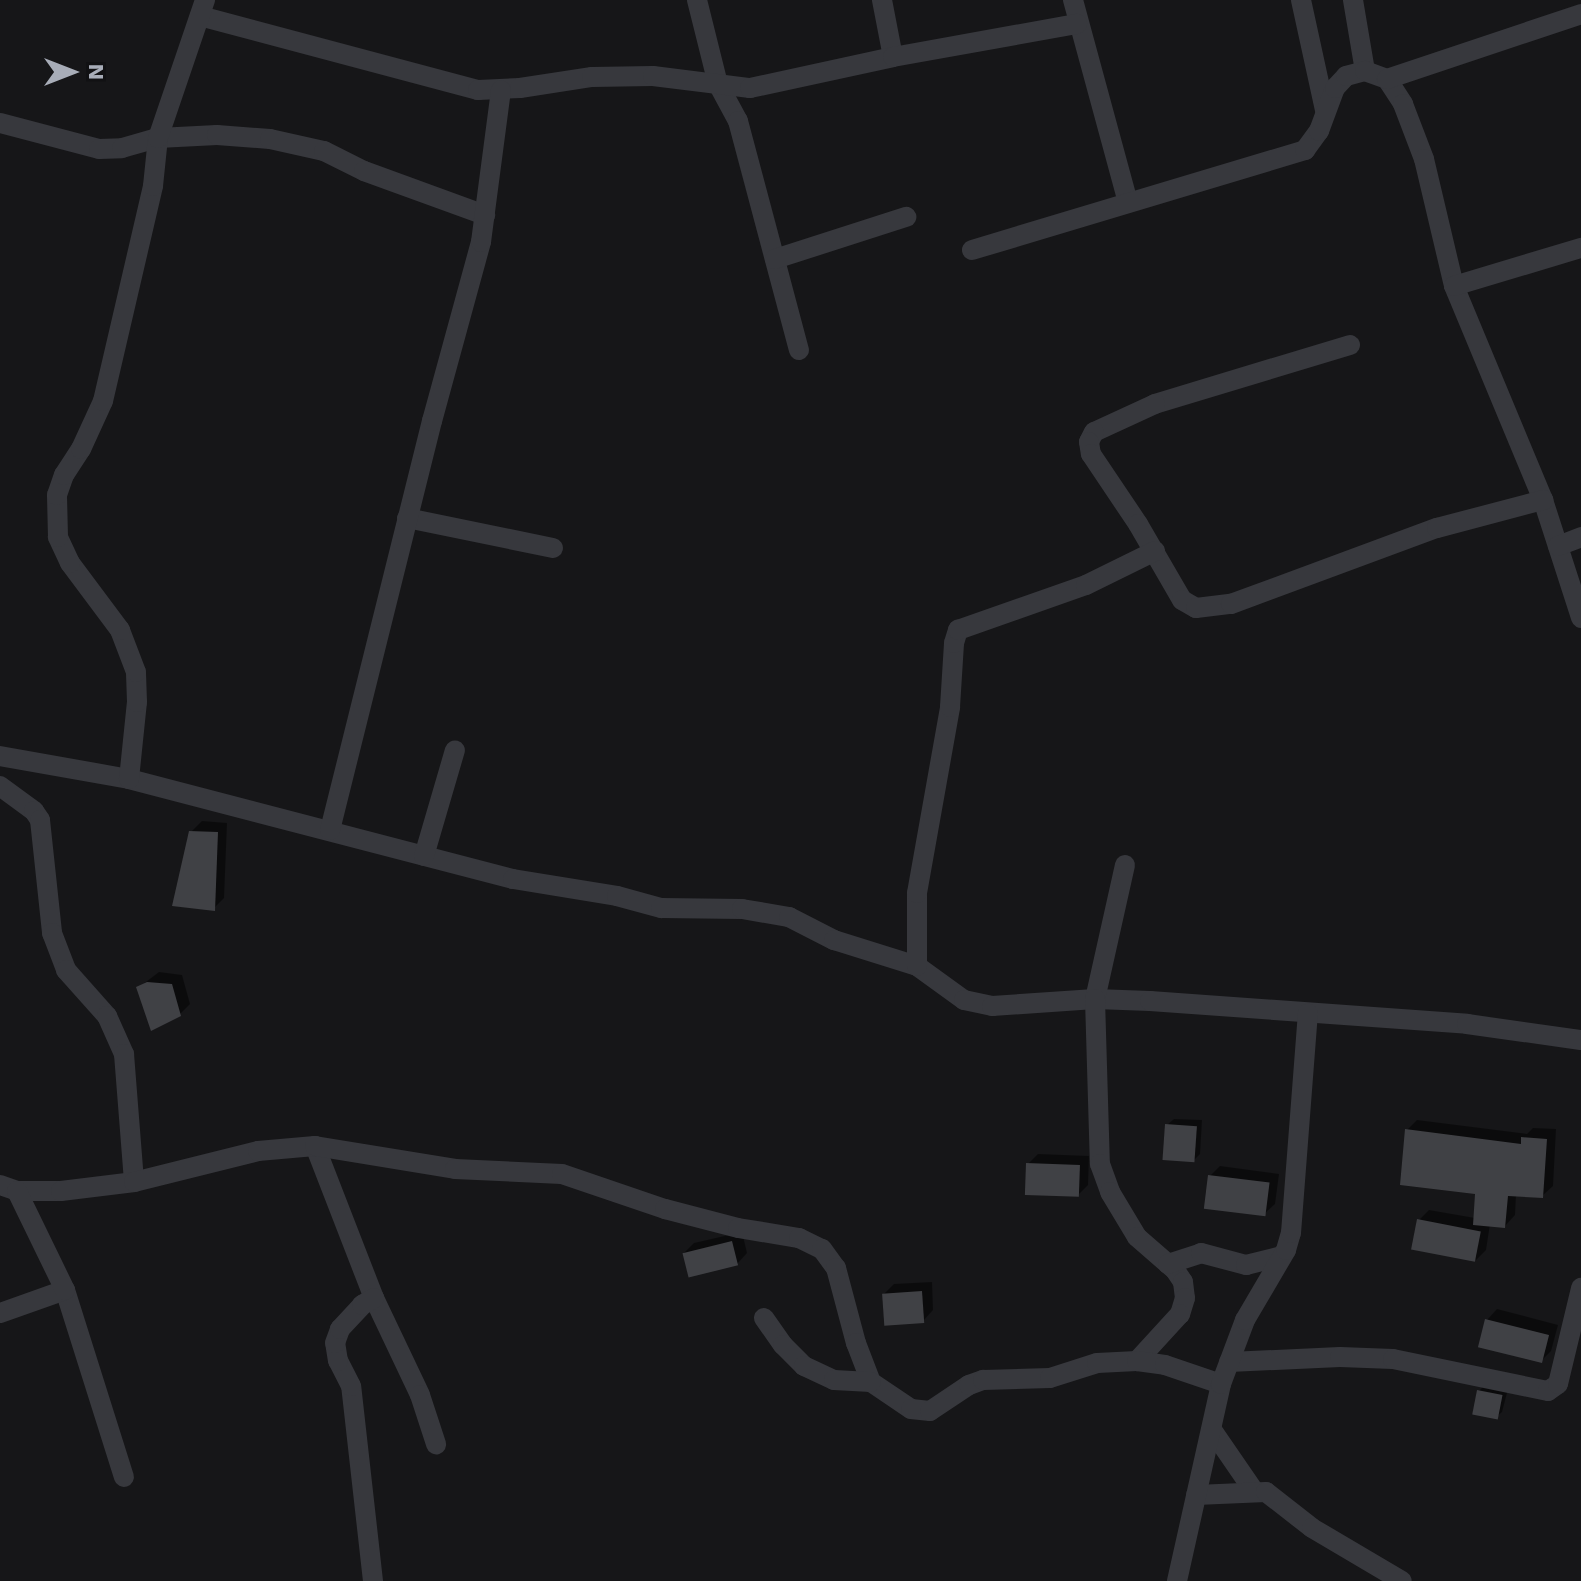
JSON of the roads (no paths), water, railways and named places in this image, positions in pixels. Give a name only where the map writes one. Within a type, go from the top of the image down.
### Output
[{"type":"street","points":[[697,0],[718,84],[738,121],[799,350]]},
{"type":"street","points":[[882,0],[893,57]]},
{"type":"street","points":[[1073,0],[1077,24],[1128,203]]},
{"type":"street","points":[[1301,0],[1325,110]]},
{"type":"street","points":[[1353,0],[1365,71]]},
{"type":"street","points":[[129,779],[137,702],[136,672],[120,630],[70,563],[58,537],[55,516],[64,475],[81,449],[103,401],[153,186],[158,138],[202,8],[478,90],[501,90],[592,77],[653,76],[750,88],[893,57],[1077,24]]},
{"type":"street","points":[[1387,79],[1581,14]]},
{"type":"street","points":[[972,250],[1305,150],[1319,131],[1325,110],[1346,76],[1365,71],[1387,79],[1403,104],[1424,159],[1454,286],[1543,500],[1581,618]]},
{"type":"street","points":[[330,830],[407,518],[462,317],[485,215],[501,90]]},
{"type":"street","points":[[0,123],[99,149],[122,148],[158,138],[217,135],[297,144],[485,215]]},
{"type":"street","points":[[775,259],[906,217]]},
{"type":"street","points":[[1454,286],[1581,248]]},
{"type":"street","points":[[1350,345],[1155,404],[1094,432],[1089,442],[1091,454],[1155,551],[1182,600],[1196,608],[1231,604],[1437,528],[1543,500]]},
{"type":"street","points":[[407,518],[553,548]]},
{"type":"street","points":[[1558,546],[1581,537]]},
{"type":"street","points":[[917,966],[917,893],[950,707],[954,643],[958,630],[1086,585],[1155,551]]},
{"type":"street","points":[[424,856],[455,750]]},
{"type":"street","points":[[0,756],[129,779],[513,879],[617,896],[661,908],[742,909],[789,917],[834,940],[917,966],[964,1000],[992,1006],[1095,999],[1467,1024],[1581,1040]]},
{"type":"street","points":[[0,786],[34,811],[40,820],[52,933],[66,970],[107,1016],[124,1054],[134,1182]]},
{"type":"street","points":[[1125,865],[1095,999],[1100,1164],[1110,1192],[1137,1237],[1183,1282],[1185,1298],[1180,1314],[1137,1361]]},
{"type":"street","points":[[1177,1581],[1221,1384],[1245,1320],[1282,1256],[1293,1217],[1308,1014]]},
{"type":"street","points":[[315,1146],[374,1298],[420,1395],[436,1444]]},
{"type":"street","points":[[8,1188],[61,1191],[134,1182],[258,1151],[315,1146],[424,1166],[562,1174],[665,1209],[738,1228],[799,1238],[822,1249],[836,1268],[856,1343],[871,1382],[911,1409],[930,1411],[969,1385],[983,1380],[1050,1378],[1097,1363],[1137,1361],[1190,1371],[1221,1384]]},
{"type":"street","points":[[8,1188],[65,1290],[124,1477]]},
{"type":"street","points":[[1168,1264],[1201,1253],[1246,1265],[1282,1256]]},
{"type":"street","points":[[1229,1362],[1340,1357],[1393,1359],[1548,1391],[1558,1384],[1581,1288]]},
{"type":"street","points":[[0,1313],[65,1290]]},
{"type":"street","points":[[373,1581],[351,1386],[338,1361],[335,1343],[340,1329],[362,1305],[374,1298]]},
{"type":"street","points":[[764,1318],[783,1345],[804,1366],[834,1380],[871,1382]]},
{"type":"street","points":[[1212,1430],[1254,1491]]},
{"type":"street","points":[[1196,1495],[1254,1491],[1276,1497],[1375,1574],[1402,1581]]}]
